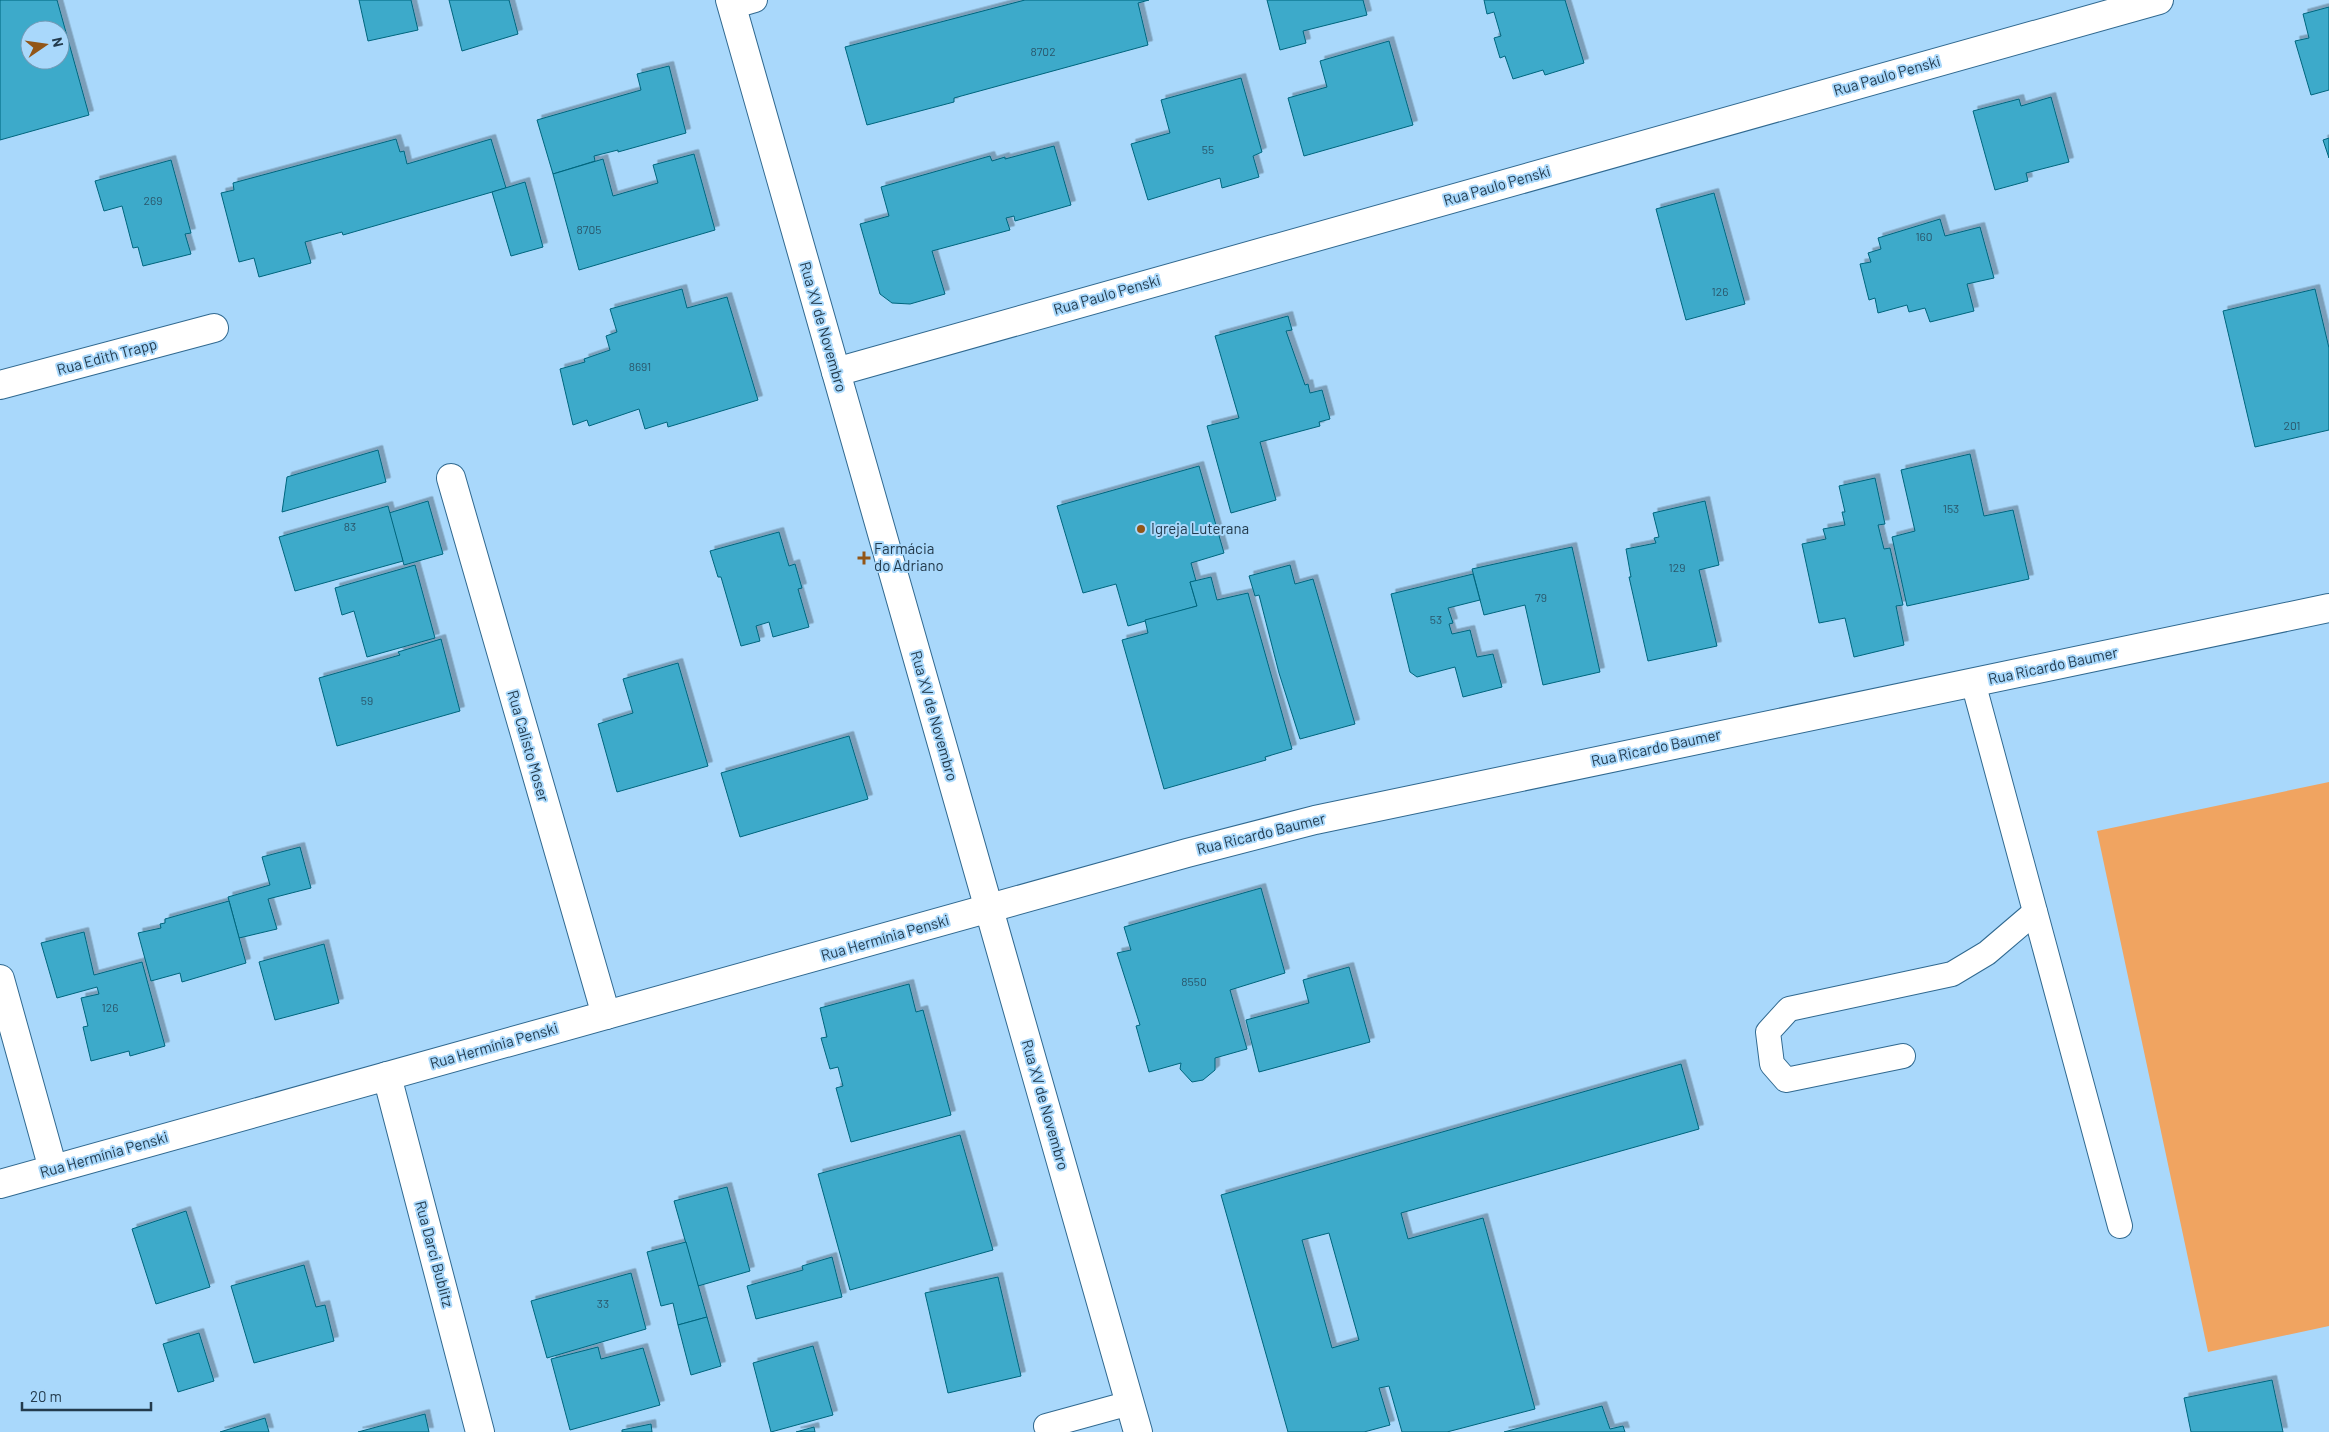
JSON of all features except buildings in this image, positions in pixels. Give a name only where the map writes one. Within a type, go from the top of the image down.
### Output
[{"type":"street","name":"Rua Paulo Penski","points":[[836,372],[2159,0]]},
{"type":"street","name":"Rua XV de Novembro","points":[[739,2],[836,372],[1138,1432]]},
{"type":"street","name":"Rua Edith Trapp","points":[[0,385],[214,328]]},
{"type":"street","name":"Rua Calisto Moser","points":[[451,478],[606,1015]]},
{"type":"street","name":"Rua Ricardo Baumer","points":[[989,909],[1315,820],[2329,608]]},
{"type":"street","name":"Rua Hermínia Penski","points":[[0,1184],[989,909]]},
{"type":"street","points":[[0,979],[54,1169]]},
{"type":"street","name":"Rua Darci Bublitz","points":[[387,1076],[480,1432]]},
{"type":"lane","points":[[1973,682],[2120,1226]]},
{"type":"lane","points":[[1903,1056],[1786,1080],[1772,1064],[1768,1032],[1789,1009],[1952,974],[1987,953],[2035,912]]},
{"type":"lane","points":[[1040,1430],[1130,1403]]},
{"type":"shaded area","points":[[2329,782],[2329,1326],[2208,1352],[2097,831]]},
{"type":"place","name":"Igreja Luterana","points":[[1141,529]]},
{"type":"place","name":"Farmácia do Adriano","points":[[864,558]]}]
